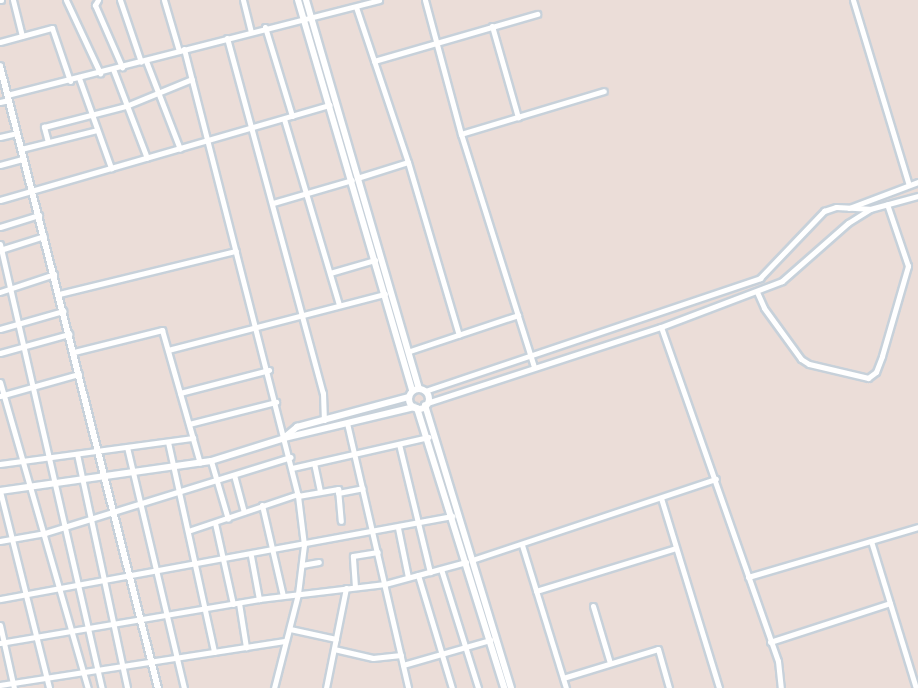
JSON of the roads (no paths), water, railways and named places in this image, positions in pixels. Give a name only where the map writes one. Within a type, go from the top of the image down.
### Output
[{"type":"street","points":[[13,0],[21,36]]},
{"type":"street","points":[[66,0],[100,73]]},
{"type":"street","points":[[98,0],[95,5],[122,67]]},
{"type":"street","points":[[120,0],[180,149]]},
{"type":"street","points":[[164,0],[192,79],[257,326],[298,495],[304,545],[302,564],[298,594],[274,688]]},
{"type":"street","points":[[243,0],[251,31]]},
{"type":"street","points":[[298,0],[307,18],[375,260],[416,392],[426,404],[504,688]]},
{"type":"street","points":[[306,0],[307,18],[330,105],[410,351],[416,392],[415,407],[429,437],[452,516],[511,688]]},
{"type":"street","points":[[425,0],[461,134],[534,367]]},
{"type":"street","points":[[853,0],[909,185]]},
{"type":"street","points":[[0,102],[78,78],[144,62],[265,27],[375,1]]},
{"type":"street","points":[[356,7],[408,162],[459,335]]},
{"type":"street","points":[[374,61],[537,14]]},
{"type":"street","points":[[492,26],[518,117]]},
{"type":"street","points":[[265,27],[292,116]]},
{"type":"street","points":[[0,42],[52,28],[70,81]]},
{"type":"street","points":[[226,38],[273,203],[323,393],[324,420]]},
{"type":"street","points":[[0,66],[116,512],[158,688]]},
{"type":"street","points":[[112,69],[147,158]]},
{"type":"street","points":[[78,78],[111,168]]},
{"type":"street","points":[[48,142],[44,127],[126,106],[192,79]]},
{"type":"street","points":[[461,134],[604,91]]},
{"type":"street","points":[[0,200],[330,105]]},
{"type":"street","points":[[284,119],[339,305]]},
{"type":"street","points":[[21,149],[97,130]]},
{"type":"street","points":[[0,137],[17,133]]},
{"type":"street","points":[[0,165],[23,159]]},
{"type":"street","points":[[273,203],[408,162]]},
{"type":"street","points":[[849,208],[918,182]]},
{"type":"street","points":[[49,688],[0,491],[211,461],[285,438],[426,404],[661,327],[758,292],[791,276],[848,223],[870,209],[918,196]]},
{"type":"street","points":[[758,292],[764,308],[801,359],[809,364],[868,378],[876,372],[882,356],[908,266],[887,204]]},
{"type":"street","points":[[285,438],[297,427],[531,357],[760,278],[824,211],[849,208],[870,209]]},
{"type":"street","points":[[0,227],[39,215]]},
{"type":"street","points":[[44,236],[1,248],[34,386],[53,483],[102,688]]},
{"type":"street","points":[[59,294],[236,251]]},
{"type":"street","points":[[330,273],[375,260]]},
{"type":"street","points":[[0,292],[54,274]]},
{"type":"street","points":[[168,350],[386,294]]},
{"type":"street","points":[[0,329],[63,311]]},
{"type":"street","points":[[410,351],[518,315]]},
{"type":"street","points":[[661,327],[778,661],[781,688]]},
{"type":"street","points":[[74,352],[162,330],[200,463]]},
{"type":"street","points":[[0,353],[69,334]]},
{"type":"street","points":[[180,393],[268,370]]},
{"type":"street","points":[[2,395],[79,374]]},
{"type":"street","points":[[0,382],[2,395],[32,486],[88,688]]},
{"type":"street","points":[[189,424],[276,402]]},
{"type":"street","points":[[347,423],[408,688]]},
{"type":"street","points":[[292,468],[429,437]]},
{"type":"street","points":[[0,464],[193,438]]},
{"type":"street","points":[[168,442],[214,652]]},
{"type":"street","points":[[399,444],[430,572]]},
{"type":"street","points":[[127,447],[156,571],[169,615],[184,688]]},
{"type":"street","points":[[77,454],[89,520],[127,688]]},
{"type":"street","points":[[0,541],[45,533],[290,457]]},
{"type":"street","points":[[211,461],[228,519]]},
{"type":"street","points":[[314,463],[320,491]]},
{"type":"street","points":[[234,475],[244,512]]},
{"type":"street","points":[[2,642],[259,599],[385,584],[522,545],[716,479]]},
{"type":"street","points":[[338,493],[363,488]]},
{"type":"street","points":[[188,531],[298,495],[338,489],[341,521]]},
{"type":"street","points":[[660,498],[719,688]]},
{"type":"street","points":[[262,506],[283,596]]},
{"type":"street","points":[[0,599],[251,556],[452,516]]},
{"type":"street","points":[[215,523],[246,647]]},
{"type":"street","points":[[748,577],[918,527]]},
{"type":"street","points":[[398,528],[408,577]]},
{"type":"street","points":[[871,541],[916,688]]},
{"type":"street","points":[[522,545],[566,688]]},
{"type":"street","points":[[536,591],[676,548]]},
{"type":"street","points":[[355,587],[353,556],[378,552]]},
{"type":"street","points":[[251,556],[259,599]]},
{"type":"street","points":[[302,564],[319,562]]},
{"type":"street","points":[[441,569],[478,688]]},
{"type":"street","points":[[418,575],[452,688]]},
{"type":"street","points":[[326,688],[346,588]]},
{"type":"street","points":[[770,642],[890,603]]},
{"type":"street","points":[[593,606],[610,663]]},
{"type":"street","points":[[0,625],[2,642],[14,685]]},
{"type":"street","points":[[290,629],[336,639]]},
{"type":"street","points":[[403,665],[490,640]]},
{"type":"street","points":[[0,685],[14,685],[46,677],[285,641]]},
{"type":"street","points":[[334,649],[373,658],[400,655]]},
{"type":"street","points":[[563,678],[658,649],[669,688]]}]
